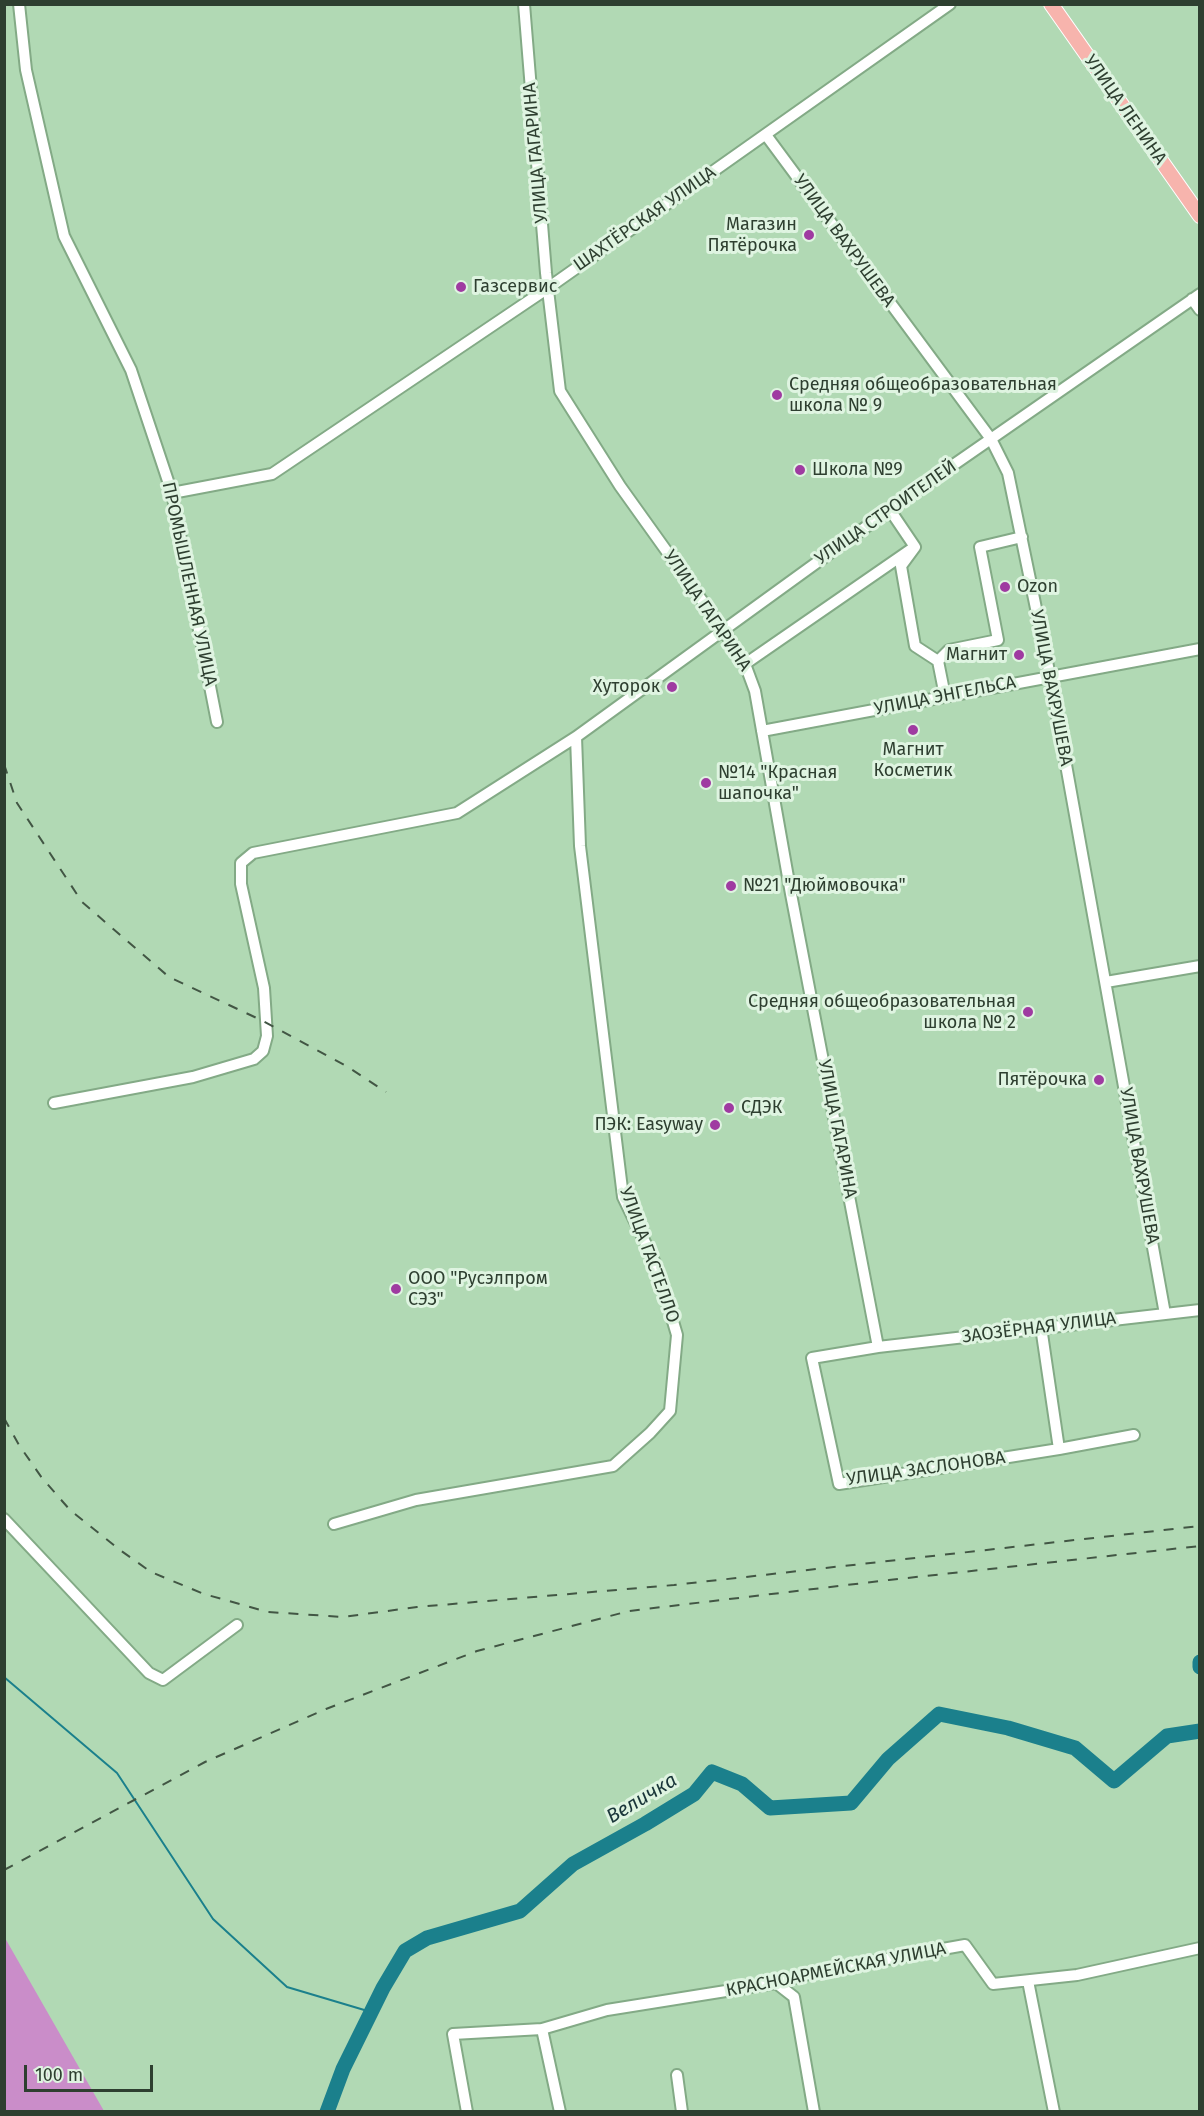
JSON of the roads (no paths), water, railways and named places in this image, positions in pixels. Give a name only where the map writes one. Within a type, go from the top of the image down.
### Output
[{"type":"main road","name":"УЛИЦА ЛЕНИНА","points":[[1051,4],[1200,216]]},
{"type":"street","name":"ПРОМЫШЛЕННАЯ УЛИЦА","points":[[19,4],[26,70],[64,236],[131,370],[172,493],[217,722]]},
{"type":"street","name":"УЛИЦА ГАГАРИНА","points":[[524,4],[527,62],[548,288],[560,391],[620,486],[723,630],[745,664],[755,691],[791,894],[878,1347]]},
{"type":"street","name":"ШАХТЁРСКАЯ УЛИЦА","points":[[172,493],[272,474],[548,288],[950,4]]},
{"type":"street","name":"УЛИЦА ВАХРУШЕВА","points":[[766,135],[991,439],[1008,473],[1050,676],[1165,1314]]},
{"type":"street","name":"УЛИЦА СТРОИТЕЛЕЙ","points":[[54,1103],[193,1077],[254,1059],[263,1051],[267,1036],[264,988],[242,884],[241,863],[253,853],[457,813],[576,737],[890,510],[1196,297]]},
{"type":"street","points":[[1196,297],[1200,310]]},
{"type":"street","points":[[890,510],[915,547]]},
{"type":"street","points":[[938,661],[949,650],[998,640],[980,547],[1022,537]]},
{"type":"street","points":[[915,547],[901,566],[915,646],[938,661],[945,696]]},
{"type":"street","points":[[745,664],[915,547]]},
{"type":"street","name":"УЛИЦА ЭНГЕЛЬСА","points":[[762,731],[1200,648]]},
{"type":"street","name":"УЛИЦА ГАСТЕЛЛО","points":[[334,1524],[416,1500],[614,1466],[670,1411],[677,1335],[657,1267],[623,1197],[580,846],[576,737]]},
{"type":"street","points":[[1106,982],[1200,966]]},
{"type":"street","name":"ЗАОЗЁРНАЯ УЛИЦА","points":[[878,1347],[1200,1310]]},
{"type":"street","points":[[1041,1327],[1059,1449]]},
{"type":"street","name":"УЛИЦА ЗАСЛОНОВА","points":[[878,1347],[812,1358],[839,1484],[1134,1435]]},
{"type":"street","points":[[4,1520],[149,1673],[163,1680],[237,1625]]},
{"type":"street","name":"КРАСНОАРМЕЙСКАЯ УЛИЦА","points":[[467,2112],[453,2034],[542,2029],[607,2010],[776,1983],[820,1971],[965,1945],[993,1984],[1077,1975],[1200,1948]]},
{"type":"street","points":[[1028,1981],[1054,2112]]},
{"type":"street","points":[[776,1983],[794,1997],[814,2112]]},
{"type":"street","points":[[542,2029],[560,2112]]},
{"type":"street","points":[[677,2075],[682,2112]]},
{"type":"waterway","name":"Величка","points":[[1200,1662],[1200,1667]]},
{"type":"waterway","points":[[4,1677],[117,1773],[213,1919],[287,1987],[371,2012]]},
{"type":"waterway","name":"Величка","points":[[327,2112],[343,2069],[383,1988],[405,1951],[427,1938],[520,1911],[573,1864],[694,1794],[712,1772],[742,1784],[770,1808],[851,1803],[888,1759],[939,1714],[1008,1728],[1075,1748],[1114,1781],[1167,1736],[1200,1731]]},
{"type":"railway","points":[[4,764],[17,803],[82,902],[169,977],[261,1020],[348,1067],[386,1092]]},
{"type":"railway","points":[[4,1418],[42,1478],[70,1510],[120,1550],[151,1572],[204,1594],[268,1612],[343,1617],[417,1607],[674,1585],[1200,1526]]},
{"type":"railway","points":[[4,1870],[205,1762],[326,1709],[477,1651],[629,1611],[1200,1546]]},
{"type":"place","name":"Магазин Пятёрочка","points":[[809,235]]},
{"type":"place","name":"Газсервис","points":[[461,287]]},
{"type":"place","name":"Средняя общеобразовательная школа № 9","points":[[777,395]]},
{"type":"place","name":"Школа №9","points":[[800,470]]},
{"type":"place","name":"Ozon","points":[[1005,587]]},
{"type":"place","name":"Магнит","points":[[1019,655]]},
{"type":"place","name":"Хуторок","points":[[672,687]]},
{"type":"place","name":"Магнит Косметик","points":[[913,730]]},
{"type":"place","name":"№14 \"Красная шапочка\"","points":[[706,783]]},
{"type":"place","name":"№21 \"Дюймовочка\"","points":[[731,886]]},
{"type":"place","name":"Средняя общеобразовательная школа № 2","points":[[1028,1012]]},
{"type":"place","name":"Пятёрочка","points":[[1099,1080]]},
{"type":"place","name":"СДЭК","points":[[729,1108]]},
{"type":"place","name":"ПЭК: Easyway","points":[[715,1125]]},
{"type":"place","name":"ООО \"Русэлпром СЭЗ\"","points":[[396,1289]]}]
